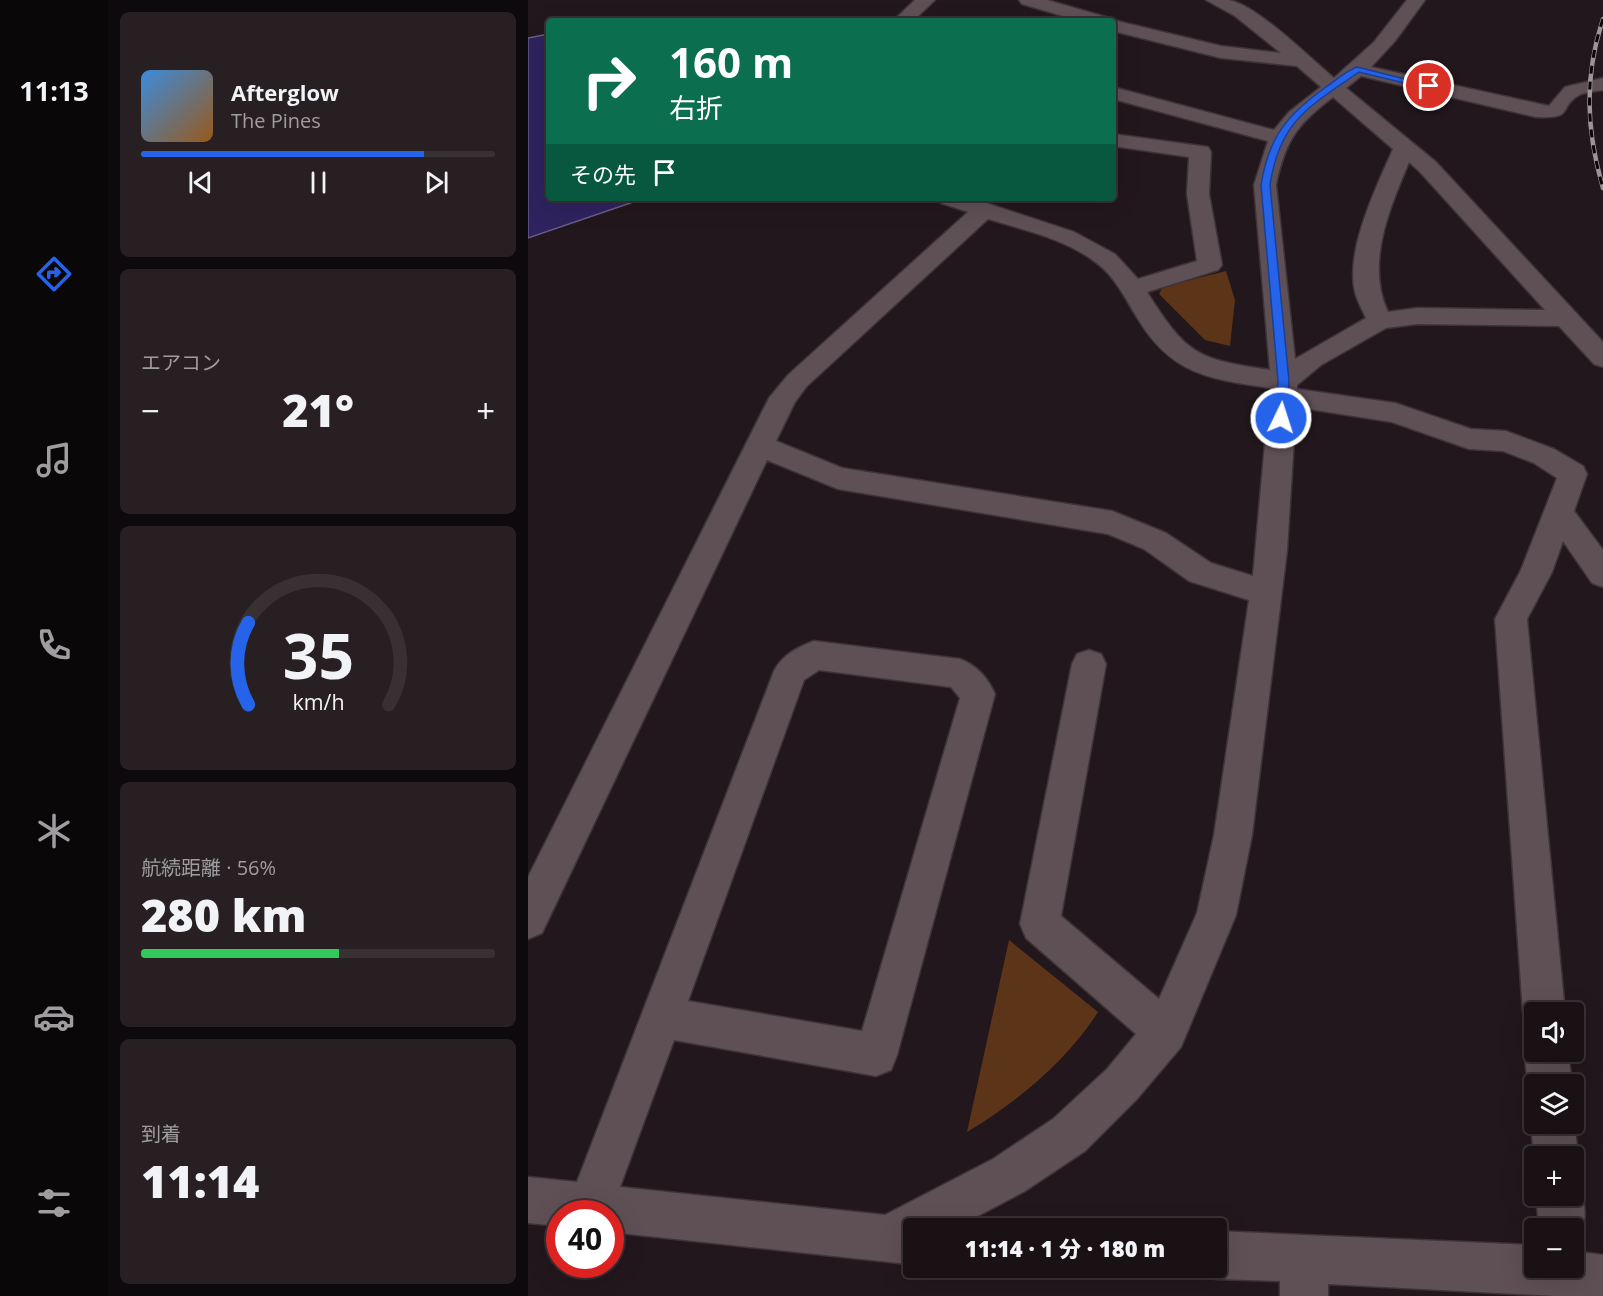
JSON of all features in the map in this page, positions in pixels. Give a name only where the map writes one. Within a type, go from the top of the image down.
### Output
[{"type":"street","points":[[905,18],[926,0]]},
{"type":"street","points":[[1028,0],[1090,18]]},
{"type":"street","points":[[1215,0],[1241,12],[1301,61]]},
{"type":"street","points":[[624,1211],[900,1240],[1009,1175],[1069,1135],[1122,1084],[1166,1032],[1216,915],[1233,835],[1266,592],[1283,388],[1265,185],[1269,161],[1289,122],[1304,107],[1346,78],[1394,33],[1416,0]]},
{"type":"street","points":[[1116,26],[1221,52],[1301,61],[1346,78],[1536,111],[1554,112],[1572,91],[1603,84]]},
{"type":"street","points":[[1346,78],[1405,146],[1428,167],[1603,358]]},
{"type":"street","points":[[1116,94],[1279,138]]},
{"type":"street","points":[[1116,140],[1200,152],[1198,194],[1210,265],[1133,288]]},
{"type":"street","points":[[1380,321],[1367,289],[1369,244],[1387,188],[1405,146]]},
{"type":"street","points":[[958,201],[1091,248],[1108,260],[1133,288],[1165,340],[1186,357],[1213,368],[1283,388],[1395,413],[1469,439],[1506,441],[1544,456],[1573,474],[1536,572],[1511,619],[1543,1002]]},
{"type":"street","points":[[528,919],[783,398],[797,381],[984,210]]},
{"type":"street","points":[[1283,388],[1312,359],[1380,321],[1429,316],[1565,318]]},
{"type":"street","points":[[761,446],[838,478],[1112,523],[1155,541],[1200,572],[1216,579],[1266,592]]},
{"type":"street","points":[[1559,513],[1603,574]]},
{"type":"street","points":[[593,1200],[661,1017],[791,671],[813,654],[960,674],[978,694],[876,1055],[661,1017]]},
{"type":"street","points":[[1089,664],[1040,924],[1166,1032]]},
{"type":"street","points":[[528,1200],[546,1202]]},
{"type":"street","points":[[1227,1258],[1303,1277],[1524,1269]]},
{"type":"shaded area","points":[[546,35],[546,201],[636,201],[528,238],[528,38]]},
{"type":"shaded area","points":[[1226,271],[1235,300],[1230,346],[1205,340],[1159,294],[1163,287]]},
{"type":"shaded area","points":[[1009,940],[1098,1012],[1071,1048],[1039,1080],[967,1132]]},
{"type":"railway","points":[[1603,19],[1590,82],[1593,145],[1603,188]]},
{"type":"route","points":[[1281,418],[1284,381],[1265,185],[1269,161],[1279,138],[1289,122],[1304,107],[1357,69],[1429,86]]}]
